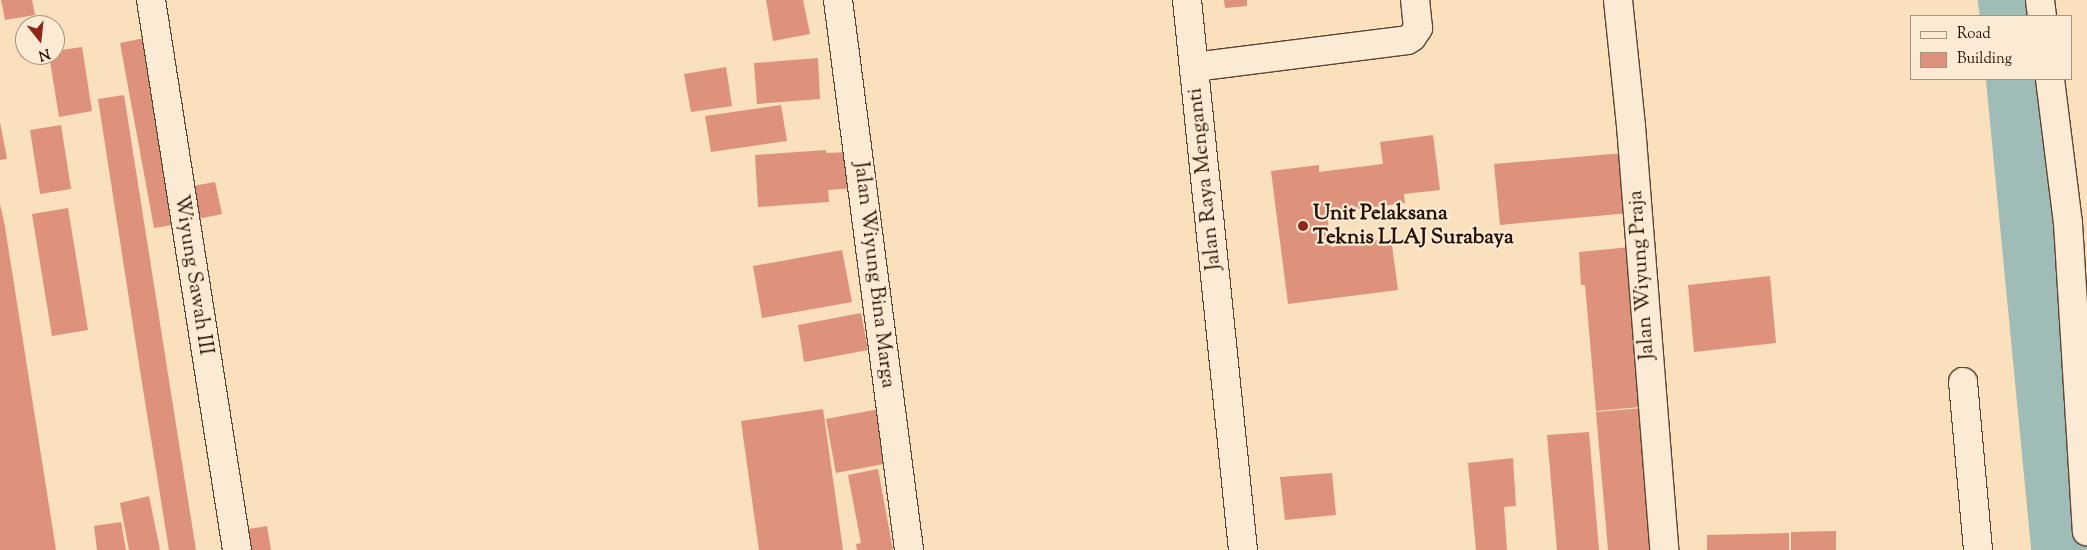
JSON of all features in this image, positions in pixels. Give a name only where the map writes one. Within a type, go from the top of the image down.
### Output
[{"type":"street","name":"Wiyung Sawah III","points":[[151,0],[237,550]]},
{"type":"street","name":"Jalan Wiyung Bina Marga","points":[[838,0],[909,550]]},
{"type":"street","points":[[1187,0],[1194,67]]},
{"type":"street","name":"Jalan Raya Menganti","points":[[1243,550],[1194,67],[1407,40],[1412,37],[1418,28],[1415,0]]},
{"type":"street","name":"Jalan Wiyung Praja","points":[[1618,0],[1631,126],[1664,550]]},
{"type":"street","points":[[2040,0],[2042,15]]},
{"type":"street","points":[[2050,80],[2068,223],[2083,434],[2087,531]]},
{"type":"street","points":[[1963,382],[1978,550]]},
{"type":"building","points":[[1,0],[32,0],[35,15],[15,15],[15,18],[5,20]]},
{"type":"building","points":[[766,0],[803,0],[810,34],[773,41]]},
{"type":"building","points":[[1224,0],[1247,0],[1247,6],[1225,8]]},
{"type":"building","points":[[149,37],[184,223],[154,228],[120,43]]},
{"type":"building","points":[[82,47],[92,111],[59,117],[51,65],[65,65],[65,50]]},
{"type":"building","points":[[818,58],[820,99],[757,104],[754,63]]},
{"type":"building","points":[[726,67],[732,106],[691,112],[684,74]]},
{"type":"building","points":[[124,95],[196,550],[169,550],[142,383],[98,99]]},
{"type":"building","points":[[781,105],[787,141],[711,152],[705,116]]},
{"type":"building","points":[[0,122],[7,159],[0,160]]},
{"type":"building","points":[[61,125],[71,189],[40,194],[30,130]]},
{"type":"building","name":"Unit Pelaksana Teknis LLAJ Surabaya","points":[[1433,135],[1440,190],[1404,194],[1405,203],[1327,213],[1331,247],[1391,238],[1398,290],[1288,304],[1271,171],[1319,165],[1319,172],[1383,164],[1380,142]]},
{"type":"building","points":[[826,150],[826,153],[852,152],[855,188],[828,190],[829,202],[758,207],[755,155]]},
{"type":"building","points":[[1624,153],[1629,213],[1500,225],[1494,164]]},
{"type":"building","points":[[215,182],[222,214],[188,221],[182,188]]},
{"type":"building","points":[[0,204],[5,227],[56,550],[0,550]]},
{"type":"building","points":[[68,208],[88,330],[52,336],[32,214]]},
{"type":"building","points":[[1631,247],[1640,407],[1596,411],[1585,285],[1581,285],[1579,252]]},
{"type":"building","points":[[842,250],[852,302],[762,318],[753,266]]},
{"type":"building","points":[[1770,276],[1776,343],[1694,352],[1688,285]]},
{"type":"building","points":[[861,313],[868,350],[804,362],[798,325]]},
{"type":"building","points":[[1643,408],[1655,550],[1608,550],[1596,412]]},
{"type":"building","points":[[823,409],[843,550],[759,550],[741,421]]},
{"type":"building","points":[[879,409],[889,463],[836,473],[826,419]]},
{"type":"building","points":[[1589,432],[1599,550],[1557,550],[1547,435]]},
{"type":"building","points":[[1513,458],[1516,506],[1504,507],[1507,550],[1476,550],[1468,463]]},
{"type":"building","points":[[878,469],[893,550],[857,550],[856,544],[861,543],[848,475]]},
{"type":"building","points":[[1332,473],[1336,515],[1285,520],[1280,477]]},
{"type":"building","points":[[149,496],[160,550],[129,550],[120,503]]},
{"type":"building","points":[[121,522],[126,550],[97,550],[94,526]]},
{"type":"building","points":[[267,526],[271,550],[241,550],[237,531]]},
{"type":"building","points":[[1836,531],[1836,550],[1791,550],[1791,532]]},
{"type":"building","points":[[1789,533],[1789,550],[1707,550],[1707,535]]},
{"type":"waterway","points":[[2008,0],[2010,15]]},
{"type":"waterway","points":[[2016,80],[2061,550]]},
{"type":"place","name":"Unit Pelaksana Teknis LLAJ Surabaya","points":[[1303,226]]}]
